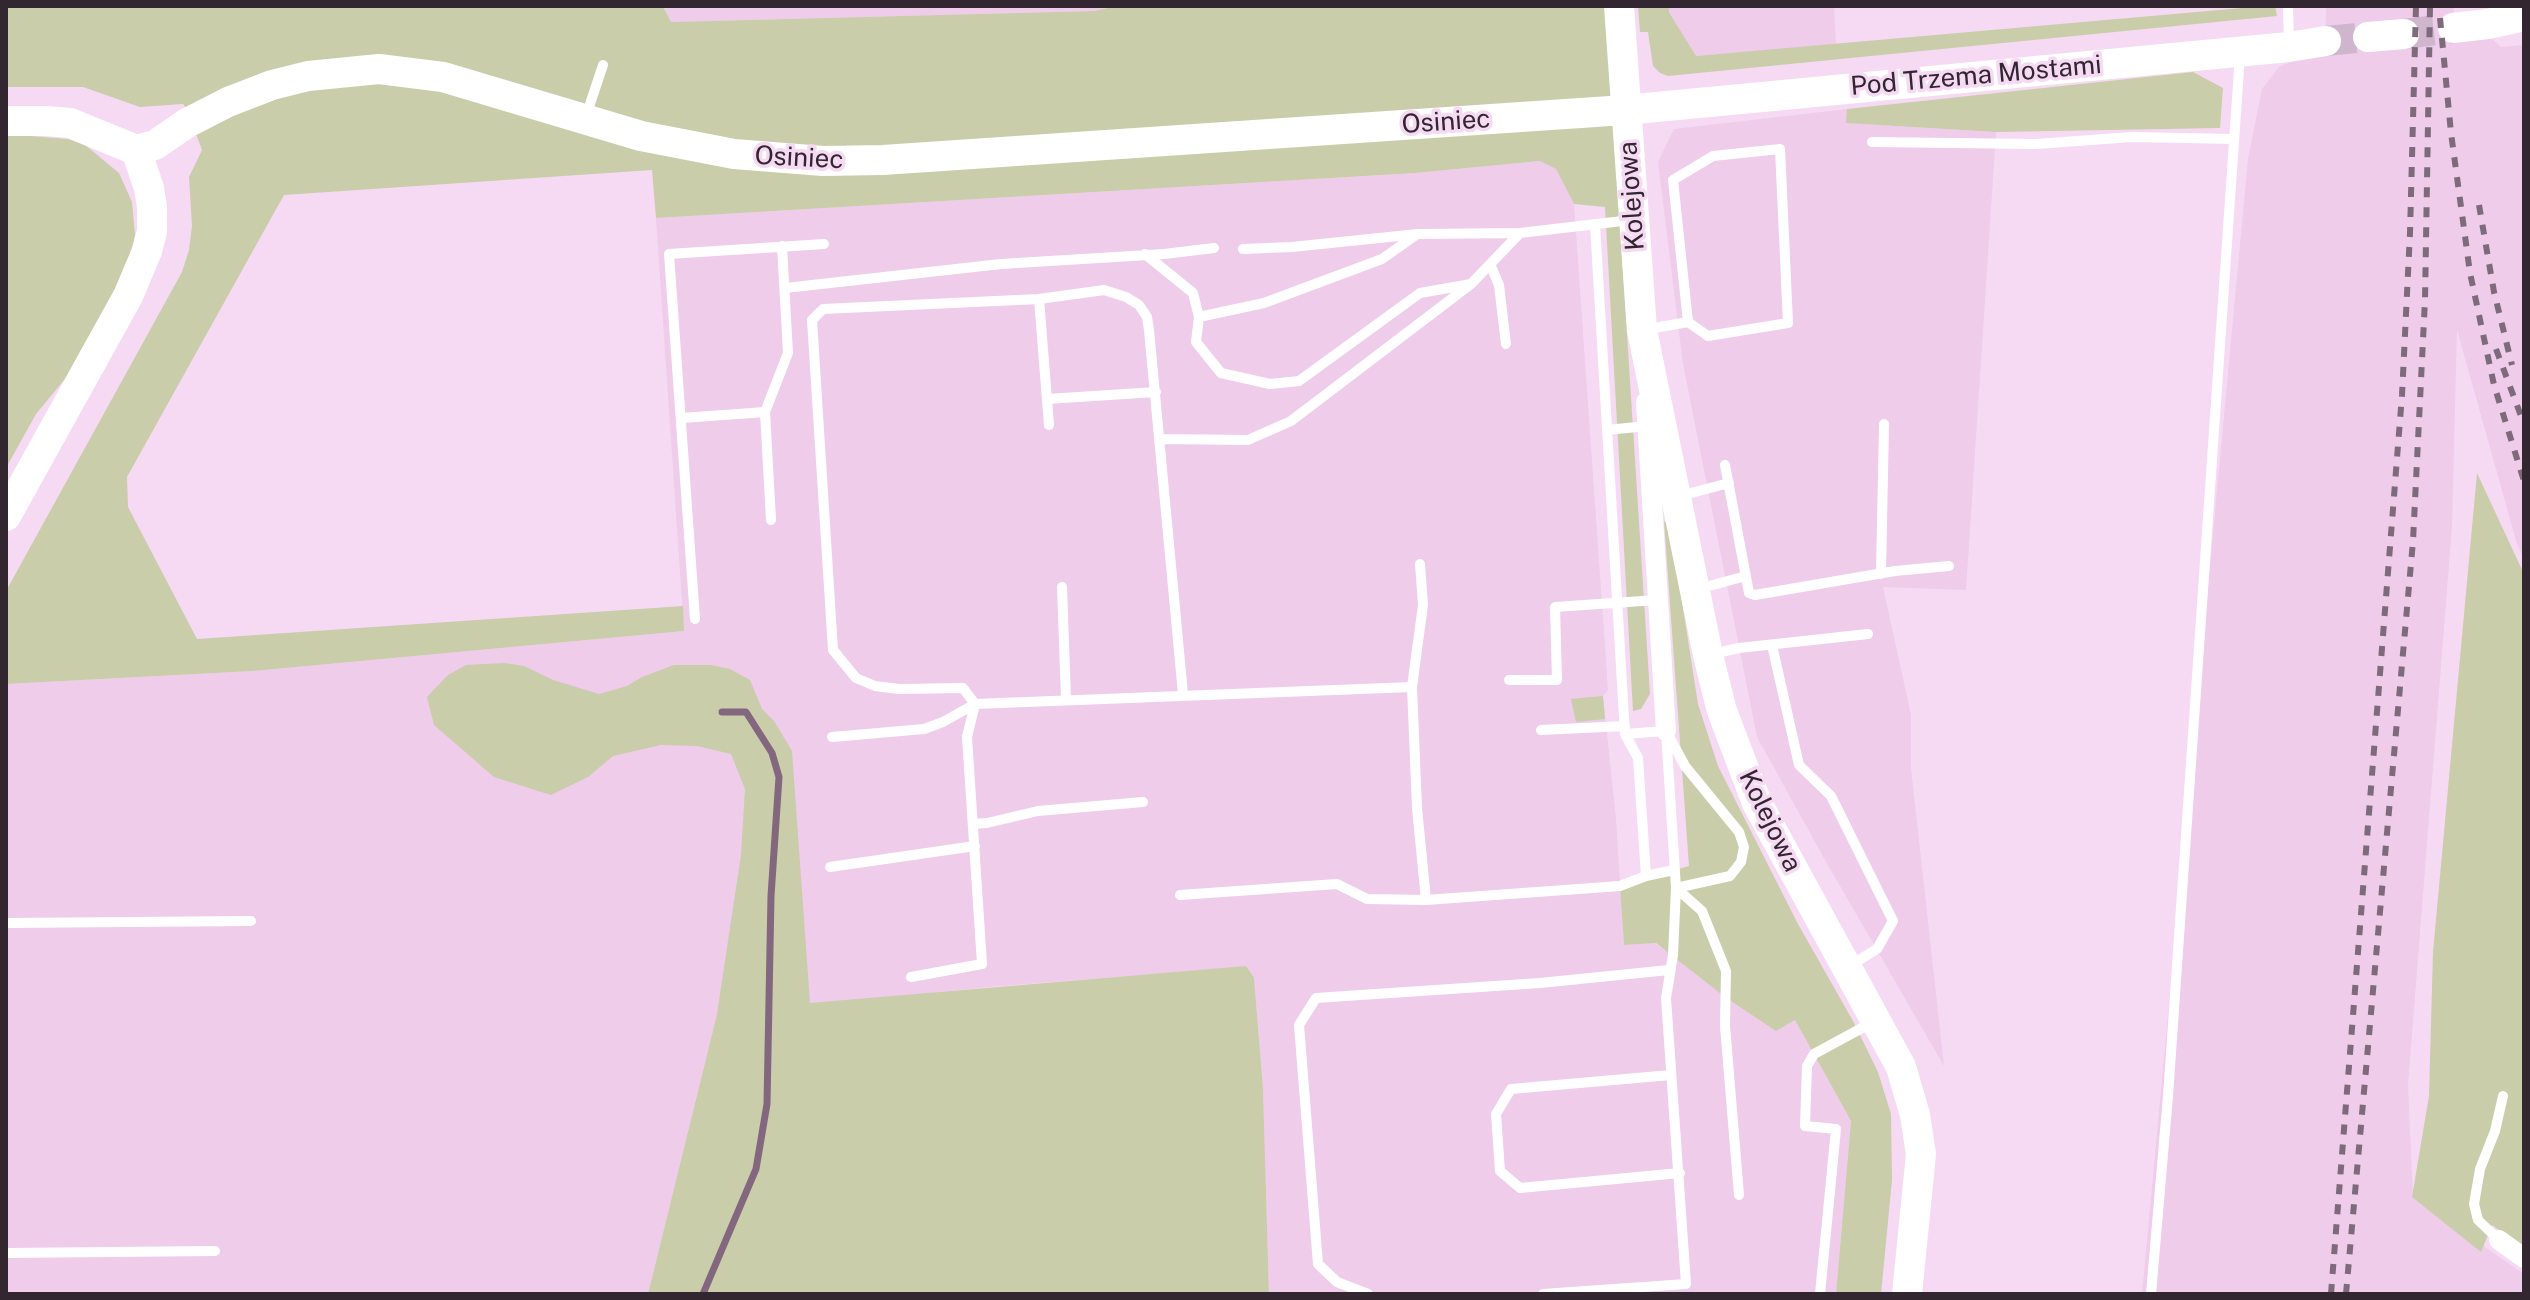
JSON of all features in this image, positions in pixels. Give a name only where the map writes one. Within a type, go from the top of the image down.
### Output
[{"type":"street","name":"Kolejowa","points":[[1619,6],[1666,731]]},
{"type":"street","points":[[2453,28],[2524,16]]},
{"type":"street","points":[[2368,37],[2404,34]]},
{"type":"street","name":"Pod Trzema Mostami","points":[[1625,110],[2326,41]]},
{"type":"street","name":"Osiniec","points":[[136,150],[155,145],[187,123],[228,102],[272,85],[347,71],[411,71],[443,77],[641,136],[734,154],[823,161],[899,159],[1625,110]]},
{"type":"street","points":[[6,121],[70,123],[136,150],[152,207],[152,231],[147,251],[128,296],[6,516]]},
{"type":"street","name":"Kolejowa","points":[[1642,330],[1694,590],[1722,711],[1757,803],[1901,1067],[1915,1115],[1921,1154],[1907,1294]]},
{"type":"street","points":[[2499,1240],[2524,1258]]},
{"type":"lane","points":[[2288,6],[2289,47]]},
{"type":"lane","points":[[2151,1294],[2168,1096],[2240,50]]},
{"type":"lane","points":[[585,119],[603,65]]},
{"type":"lane","points":[[1872,142],[2036,144],[2132,137],[2234,139]]},
{"type":"lane","points":[[1642,330],[1688,322],[1708,336],[1788,323],[1780,149],[1713,156],[1673,180],[1688,322]]},
{"type":"lane","points":[[1243,249],[1418,234],[1520,233],[1633,220]]},
{"type":"lane","points":[[1595,224],[1625,730],[1638,758],[1646,876]]},
{"type":"lane","points":[[1160,439],[1248,440],[1291,421],[1471,284],[1520,233]]},
{"type":"lane","points":[[1199,317],[1264,303],[1382,259],[1418,234]]},
{"type":"lane","points":[[695,619],[669,254],[824,244]]},
{"type":"lane","points":[[771,520],[765,412],[788,353],[782,246]]},
{"type":"lane","points":[[785,288],[1001,264],[1214,248]]},
{"type":"lane","points":[[1145,254],[1193,293],[1199,317],[1196,342],[1221,373],[1270,384],[1299,381],[1420,293],[1471,284]]},
{"type":"lane","points":[[1490,264],[1499,285],[1506,344]]},
{"type":"lane","points":[[975,704],[963,688],[899,689],[875,686],[856,678],[833,650],[812,320],[823,309],[1039,299],[1104,290],[1139,305],[1147,317],[1149,330],[1183,694]]},
{"type":"lane","points":[[1039,299],[1049,425]]},
{"type":"lane","points":[[1047,399],[1156,392]]},
{"type":"lane","points":[[682,418],[765,412]]},
{"type":"lane","points":[[1881,574],[1884,424]]},
{"type":"lane","points":[[1607,430],[1647,426]]},
{"type":"lane","points":[[1725,465],[1749,593],[1755,595],[1949,566]]},
{"type":"lane","points":[[1676,497],[1729,483]]},
{"type":"lane","points":[[1420,564],[1423,605],[1412,687],[1417,808],[1426,900]]},
{"type":"lane","points":[[1694,590],[1746,576]]},
{"type":"lane","points":[[1062,587],[1066,699]]},
{"type":"lane","points":[[1509,680],[1557,680],[1555,607],[1657,600]]},
{"type":"lane","points":[[1708,655],[1868,634]]},
{"type":"lane","points":[[1772,645],[1799,765],[1831,796],[1893,921],[1877,949],[1846,969]]},
{"type":"lane","points":[[832,737],[924,729],[975,704],[1412,687]]},
{"type":"lane","points":[[911,977],[982,964],[967,737],[975,704]]},
{"type":"lane","points":[[1541,730],[1666,731]]},
{"type":"lane","name":"Kolejowa","points":[[1666,731],[1685,766],[1739,832],[1744,847],[1741,862],[1730,876],[1676,888],[1666,731]]},
{"type":"lane","points":[[973,824],[1038,811],[1143,802]]},
{"type":"lane","points":[[830,867],[975,846]]},
{"type":"lane","points":[[1180,895],[1337,884],[1367,899],[1426,900],[1620,886],[1674,870]]},
{"type":"lane","points":[[1543,1294],[1686,1284],[1666,998],[1673,955],[1676,888]]},
{"type":"lane","points":[[1676,888],[1702,911],[1726,971],[1725,1026],[1739,1195]]},
{"type":"lane","points":[[6,923],[251,921]]},
{"type":"lane","points":[[1368,1294],[1337,1282],[1318,1264],[1299,1025],[1316,998],[1540,983],[1669,970]]},
{"type":"lane","points":[[1820,1294],[1836,1129],[1805,1126],[1807,1066],[1814,1054],[1874,1021]]},
{"type":"lane","points":[[1671,1075],[1511,1089],[1496,1114],[1500,1171],[1520,1188],[1680,1173]]},
{"type":"lane","points":[[2499,1240],[2478,1220],[2474,1204],[2480,1169],[2495,1131],[2503,1096]]},
{"type":"lane","points":[[6,1253],[215,1251]]},
{"type":"shaded area","points":[[664,6],[1118,6],[1094,11],[670,22]]},
{"type":"shaded area","points":[[1669,6],[1834,6],[1836,45],[1695,56]]},
{"type":"shaded area","points":[[2289,6],[2454,6],[2453,40],[2490,37],[2501,47],[2524,45],[2524,558],[2517,544],[2457,330],[2452,526],[2408,1085],[2413,1197],[2524,1274],[2524,1294],[2142,1294],[2248,159],[2262,89],[2279,67],[2299,58],[2325,54],[2326,8]]},
{"type":"shaded area","points":[[1847,109],[1847,123],[1996,132],[1966,590],[1883,587],[1911,715],[1911,768],[1944,1066],[1757,737],[1683,364],[1658,162],[1674,129]]},
{"type":"shaded area","points":[[1540,161],[1556,169],[1574,204],[1608,690],[1603,696],[1616,819],[1624,945],[1655,943],[1776,1031],[1795,1020],[1851,1121],[1836,1294],[1269,1294],[1263,1088],[1254,978],[1169,973],[717,1014],[648,1294],[6,1294],[6,684],[253,671],[684,631],[656,218],[1415,173]]},
{"type":"green space","points":[[6,6],[663,6],[671,22],[1094,11],[1118,6],[1606,6],[1650,694],[1641,709],[1633,711],[1605,207],[1574,204],[1556,169],[1540,161],[1415,173],[656,218],[652,170],[284,195],[127,477],[128,507],[197,639],[683,606],[684,631],[253,671],[6,684],[6,591],[182,272],[192,226],[189,177],[202,150],[183,104],[140,107],[83,87],[6,87]]},
{"type":"green space","points":[[1638,6],[1669,6],[1669,12],[1696,56],[2265,6],[2275,6],[2277,16],[1668,76],[1653,66],[1648,32],[1640,32]]},
{"type":"green space","points":[[2193,72],[2223,88],[2220,128],[1996,132],[1846,123],[1847,109]]},
{"type":"green space","points":[[6,134],[79,140],[119,173],[132,202],[135,235],[128,266],[74,368],[36,414],[6,468]]},
{"type":"green space","points":[[2477,473],[2524,574],[2524,1247],[2492,1225],[2481,1252],[2412,1197],[2429,1096],[2433,952]]},
{"type":"green space","points":[[1664,521],[1670,525],[1698,704],[1718,766],[1798,924],[1853,1021],[1878,1072],[1891,1114],[1892,1180],[1881,1294],[1836,1294],[1851,1121],[1795,1020],[1776,1031],[1725,997],[1656,943],[1624,945],[1620,886],[1689,866]]},
{"type":"green space","points":[[504,663],[524,666],[553,680],[599,694],[627,686],[674,665],[711,665],[730,669],[750,680],[762,709],[774,721],[792,751],[810,1003],[1246,966],[1254,978],[1263,1088],[1269,1294],[648,1294],[717,1014],[741,855],[745,789],[731,754],[697,746],[661,745],[613,756],[588,777],[551,795],[494,777],[434,725],[427,697],[448,675],[466,665]]},
{"type":"green space","points":[[1603,696],[1605,719],[1576,722],[1571,699]]},
{"type":"waterway","points":[[703,1294],[756,1169],[767,1104],[771,896],[779,777],[772,753],[746,712],[722,712]]},
{"type":"tunnel","points":[[2404,34],[2453,28]]},
{"type":"tunnel","points":[[2326,41],[2368,37]]},
{"type":"railway","points":[[2331,1294],[2402,395],[2416,6]]},
{"type":"railway","points":[[2346,1294],[2413,541],[2425,300],[2430,6]]},
{"type":"railway","points":[[2440,18],[2451,133],[2470,273],[2494,385],[2524,481]]},
{"type":"railway","points":[[2479,205],[2494,292],[2512,365]]},
{"type":"railway","points":[[2496,349],[2524,424]]}]
